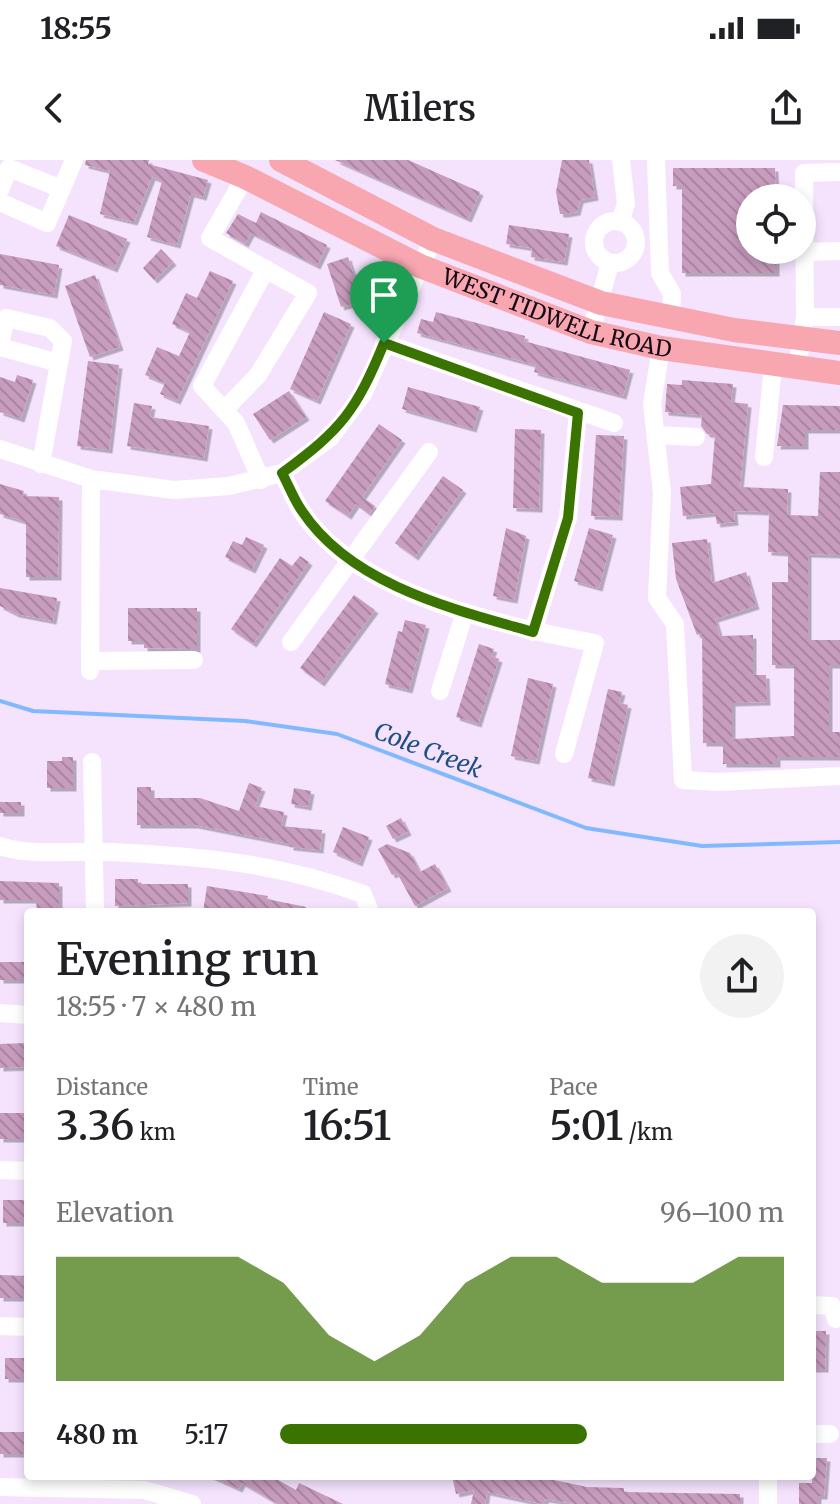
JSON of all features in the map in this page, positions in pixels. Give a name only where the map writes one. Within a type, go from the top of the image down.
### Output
[{"type":"main road","name":"WEST TIDWELL ROAD","points":[[204,160],[251,166],[420,266],[591,332],[661,348],[840,373]]},
{"type":"main road","name":"WEST TIDWELL ROAD","points":[[281,160],[433,239],[601,303],[671,318],[802,327],[840,343]]},
{"type":"street","points":[[0,202],[47,223],[74,160]]},
{"type":"street","points":[[620,222],[626,204],[621,160]]},
{"type":"street","points":[[656,160],[660,273],[672,294],[671,318]]},
{"type":"street","points":[[224,410],[258,375],[308,293],[210,238],[251,166]]},
{"type":"street","points":[[802,166],[840,172]]},
{"type":"street","points":[[0,190],[9,168],[62,189]]},
{"type":"street","points":[[608,222],[620,222],[634,233],[635,251],[628,260],[610,263],[596,252],[595,234],[608,222]]},
{"type":"street","points":[[0,449],[91,479],[174,490],[261,480],[282,473],[330,438],[363,394],[433,239]]},
{"type":"street","points":[[816,252],[840,251]]},
{"type":"street","points":[[591,332],[610,263]]},
{"type":"street","points":[[764,457],[785,367],[802,327],[805,264]]},
{"type":"street","points":[[261,480],[236,423],[202,386],[266,269]]},
{"type":"street","points":[[802,327],[840,317]]},
{"type":"street","points":[[41,464],[63,341],[50,328],[6,318],[0,346],[59,363]]},
{"type":"street","points":[[384,343],[614,423]]},
{"type":"street","points":[[661,348],[652,404],[662,493],[657,598],[675,624],[683,780],[717,782],[840,776]]},
{"type":"street","points":[[533,632],[568,518],[578,413]]},
{"type":"street","points":[[657,435],[696,437]]},
{"type":"street","points":[[291,642],[429,452]]},
{"type":"street","points":[[282,473],[303,513],[349,559],[399,587],[465,612],[533,632],[595,643],[564,754]]},
{"type":"street","points":[[91,479],[90,666],[194,660]]},
{"type":"street","points":[[440,691],[465,612]]},
{"type":"street","points":[[92,762],[95,908]]},
{"type":"street","points":[[0,846],[34,852],[95,851],[219,857],[326,880],[363,894],[368,908]]},
{"type":"street","points":[[0,1013],[24,1015]]},
{"type":"street","points":[[0,1170],[24,1171]]},
{"type":"street","points":[[816,1305],[832,1306],[836,1319]]},
{"type":"street","points":[[0,1326],[24,1327]]},
{"type":"street","points":[[768,1480],[768,1504]]},
{"type":"street","points":[[0,1487],[37,1497],[65,1496],[100,1482],[138,1497],[192,1504]]},
{"type":"building","points":[[86,160],[149,160],[148,164],[208,180],[203,197],[191,194],[177,245],[147,237],[162,181],[152,177],[134,222],[100,214],[110,171],[85,165]]},
{"type":"building","points":[[335,160],[408,160],[480,192],[468,219]]},
{"type":"building","points":[[562,160],[589,160],[595,197],[580,200],[577,212],[560,214],[556,192]]},
{"type":"building","points":[[673,168],[775,168],[776,184],[736,184],[736,264],[776,264],[776,273],[682,273],[682,186],[673,186]]},
{"type":"building","points":[[261,212],[327,245],[317,266],[251,233],[245,244],[226,233],[238,214],[256,223]]},
{"type":"building","points":[[69,215],[127,239],[114,269],[56,246]]},
{"type":"building","points":[[509,225],[569,234],[564,262],[531,257],[532,248],[506,244]]},
{"type":"building","points":[[161,249],[173,262],[154,280],[143,268]]},
{"type":"building","points":[[0,254],[59,265],[54,295],[0,285]]},
{"type":"building","points":[[348,257],[362,301],[341,307],[327,264]]},
{"type":"building","points":[[210,271],[233,281],[177,401],[160,394],[165,383],[145,375],[157,347],[179,356],[190,332],[172,324],[186,293],[197,298]]},
{"type":"building","points":[[95,275],[120,347],[90,357],[65,286]]},
{"type":"building","points":[[324,312],[351,324],[317,401],[290,389]]},
{"type":"building","points":[[436,312],[525,336],[524,341],[630,370],[623,396],[534,372],[536,365],[417,333],[421,319],[433,322]]},
{"type":"building","points":[[88,361],[119,365],[109,450],[77,446]]},
{"type":"building","points":[[17,375],[33,380],[21,419],[0,412],[0,377],[15,382]]},
{"type":"building","points":[[682,380],[733,384],[731,402],[748,404],[740,487],[788,489],[787,515],[818,516],[820,472],[840,472],[840,555],[808,554],[808,640],[840,640],[840,665],[829,665],[829,732],[840,732],[840,757],[777,757],[777,764],[723,764],[723,743],[703,743],[702,633],[697,635],[676,579],[672,543],[707,539],[712,583],[746,572],[756,606],[715,619],[720,636],[753,635],[753,675],[766,675],[767,702],[732,703],[732,739],[794,736],[794,665],[772,665],[772,582],[788,582],[788,553],[768,552],[769,512],[734,511],[735,522],[717,524],[715,513],[683,516],[680,487],[711,484],[715,435],[707,434],[701,426],[702,415],[665,412],[667,384],[682,385]]},
{"type":"building","points":[[408,387],[480,407],[473,429],[402,409]]},
{"type":"building","points":[[289,391],[306,417],[270,440],[253,414]]},
{"type":"building","points":[[134,403],[152,406],[150,417],[209,426],[204,458],[127,446]]},
{"type":"building","points":[[783,405],[840,406],[840,430],[805,430],[805,446],[777,446]]},
{"type":"building","points":[[379,424],[402,440],[362,497],[375,506],[369,514],[356,504],[348,516],[325,501]]},
{"type":"building","points":[[515,429],[541,430],[539,509],[513,508]]},
{"type":"building","points":[[596,435],[624,436],[619,517],[591,516]]},
{"type":"building","points":[[443,476],[463,490],[415,557],[395,543]]},
{"type":"building","points":[[0,484],[24,491],[22,496],[59,497],[58,577],[26,577],[26,522],[0,514]]},
{"type":"building","points":[[506,528],[526,536],[514,600],[493,596]]},
{"type":"building","points":[[589,528],[613,535],[599,588],[574,581]]},
{"type":"building","points":[[246,537],[264,545],[252,570],[225,557],[233,541],[242,545]]},
{"type":"building","points":[[300,556],[309,562],[253,644],[231,629],[280,558],[292,566]]},
{"type":"building","points":[[0,588],[57,598],[53,621],[16,614],[0,606]]},
{"type":"building","points":[[354,595],[375,610],[321,683],[300,668]]},
{"type":"building","points":[[128,608],[197,608],[197,649],[144,648],[144,641],[128,641]]},
{"type":"building","points":[[405,620],[426,625],[409,690],[385,684],[398,631],[402,632]]},
{"type":"building","points":[[479,644],[494,649],[491,656],[499,659],[478,724],[456,717]]},
{"type":"building","points":[[528,678],[553,684],[536,761],[511,756]]},
{"type":"building","points":[[608,689],[622,692],[619,703],[628,705],[611,783],[588,778]]},
{"type":"building","points":[[62,757],[73,757],[73,788],[47,788],[47,761],[62,761]]},
{"type":"building","points":[[249,783],[262,788],[255,806],[284,812],[281,826],[322,830],[320,850],[290,847],[290,844],[195,825],[137,825],[137,787],[151,787],[151,798],[200,798],[239,811]]},
{"type":"building","points":[[294,788],[311,791],[308,807],[291,804]]},
{"type":"building","points":[[0,802],[21,802],[21,813],[0,813]]},
{"type":"building","points":[[401,818],[408,832],[393,839],[386,826]]},
{"type":"building","points":[[343,827],[369,837],[359,863],[333,852]]},
{"type":"building","points":[[387,844],[410,853],[420,872],[435,864],[448,888],[415,906],[397,873],[392,875],[378,849]]},
{"type":"building","points":[[115,879],[138,879],[138,884],[188,884],[188,903],[115,906]]},
{"type":"building","points":[[0,881],[59,883],[59,908],[37,908],[36,900],[0,900]]},
{"type":"building","points":[[207,886],[268,896],[267,899],[306,907],[306,908],[204,908]]},
{"type":"building","points":[[0,962],[24,962],[24,980],[0,980]]},
{"type":"building","points":[[24,1043],[24,1067],[0,1068],[0,1044]]},
{"type":"building","points":[[0,1113],[24,1113],[24,1139],[0,1139]]},
{"type":"building","points":[[3,1200],[24,1200],[24,1223],[3,1223]]},
{"type":"building","points":[[0,1275],[24,1276],[24,1298],[0,1298]]},
{"type":"building","points":[[816,1331],[826,1331],[825,1369],[816,1369]]},
{"type":"building","points":[[5,1358],[24,1358],[24,1379],[5,1379]]},
{"type":"building","points":[[0,1432],[24,1432],[24,1454],[0,1454]]},
{"type":"building","points":[[816,1458],[827,1458],[824,1496],[818,1496],[818,1504],[799,1504],[799,1483],[816,1480]]},
{"type":"building","points":[[219,1480],[278,1480],[296,1490],[299,1483],[343,1504],[278,1504],[242,1483],[239,1489]]},
{"type":"building","points":[[453,1480],[554,1480],[587,1487],[624,1488],[624,1492],[740,1494],[740,1504],[575,1504],[546,1499],[542,1504],[487,1492],[485,1504],[471,1504],[474,1490],[456,1494]]},
{"type":"waterway","name":"Cole Creek","points":[[0,701],[33,711],[245,721],[337,734],[586,828],[702,846],[840,842]]},
{"type":"route","points":[[384,343],[578,413],[568,518],[533,632],[465,612],[399,587],[349,559],[303,513],[282,473],[330,438],[363,394],[384,343]]}]
